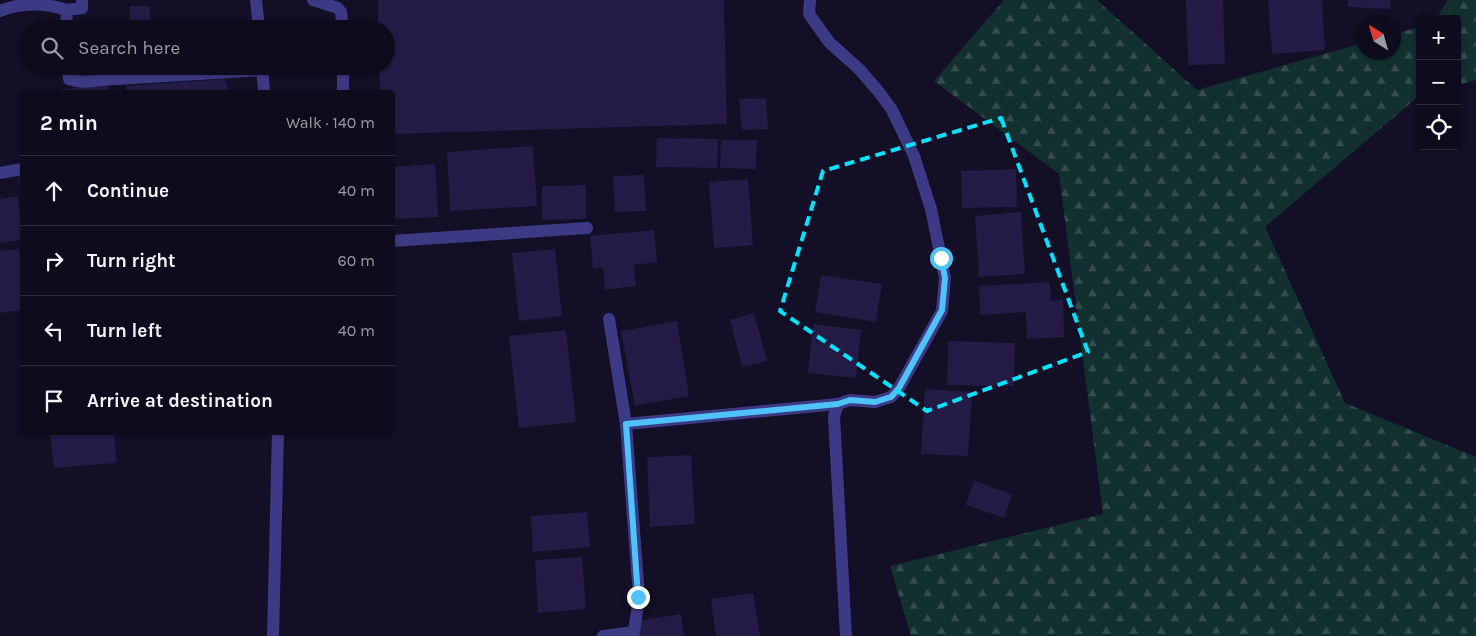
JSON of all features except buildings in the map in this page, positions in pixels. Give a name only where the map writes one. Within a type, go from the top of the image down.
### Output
[{"type":"street","points":[[0,12],[28,5],[52,5],[68,10],[82,8],[82,0]]},
{"type":"street","points":[[256,0],[258,20]]},
{"type":"street","points":[[313,0],[338,8],[341,12],[342,20]]},
{"type":"street","points":[[626,424],[838,404],[850,400],[875,402],[891,397],[899,388],[942,310],[945,278],[931,209],[923,178],[906,136],[892,110],[879,92],[860,70],[829,42],[809,14],[810,0]]},
{"type":"street","points":[[67,20],[68,10]]},
{"type":"street","points":[[68,75],[69,79],[86,83],[100,80],[168,75]]},
{"type":"street","points":[[263,75],[264,90]]},
{"type":"street","points":[[343,75],[343,90]]},
{"type":"street","points":[[0,173],[20,169]]},
{"type":"street","points":[[395,241],[587,228]]},
{"type":"street","points":[[603,636],[634,634],[638,597],[626,424],[610,319]]},
{"type":"street","points":[[838,404],[834,416],[846,636]]},
{"type":"street","points":[[273,636],[278,435]]},
{"type":"highlighted area","points":[[1001,118],[1088,352],[927,411],[780,311],[823,171]]},
{"type":"green space","points":[[1004,0],[1097,0],[1197,90],[1356,45],[1356,60],[1401,60],[1401,32],[1416,28],[1416,98],[1265,227],[1345,403],[1476,457],[1476,636],[911,636],[890,566],[1103,514],[1059,174],[934,81]]},
{"type":"green space","points":[[1448,0],[1476,0],[1476,80],[1461,84],[1461,15],[1439,15]]},
{"type":"route","points":[[638,597],[626,424],[838,404],[850,400],[875,402],[891,397],[899,388],[942,310],[945,278],[941,258]]}]
